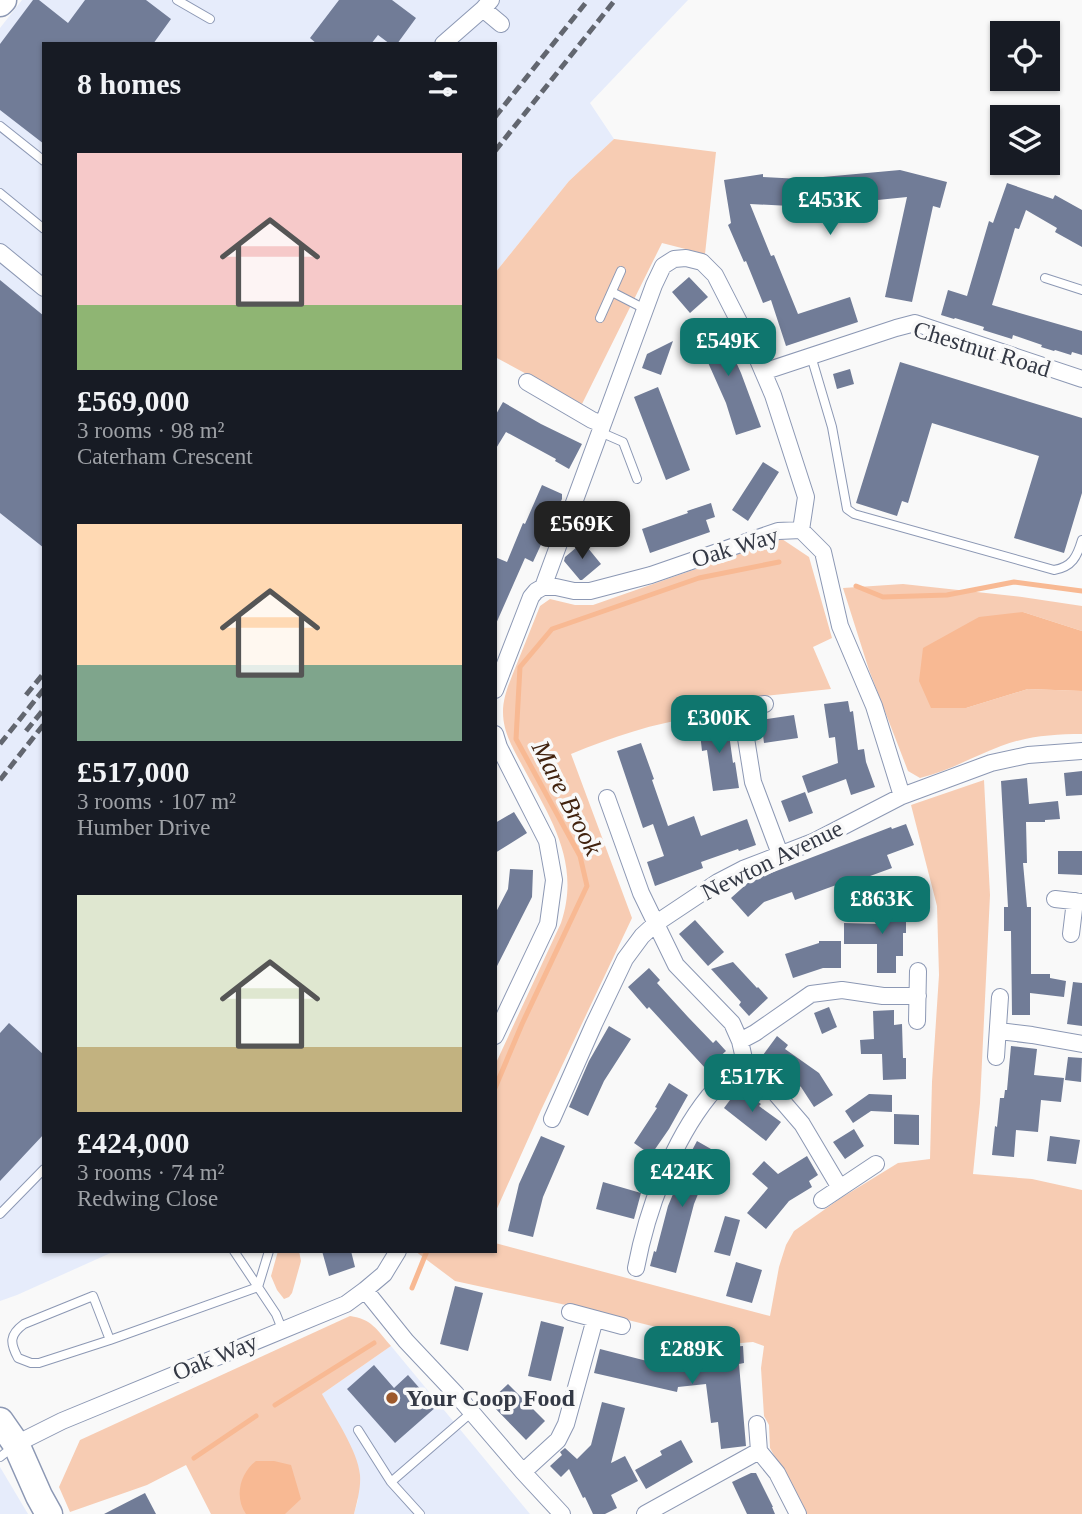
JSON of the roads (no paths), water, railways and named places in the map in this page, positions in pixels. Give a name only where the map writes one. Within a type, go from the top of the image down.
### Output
[{"type":"highway","points":[[0,1421],[8,1451],[49,1514]]},
{"type":"street","points":[[445,42],[487,5],[501,24]]},
{"type":"street","points":[[0,252],[42,286]]},
{"type":"street","points":[[497,685],[531,597],[543,587],[645,309],[663,266],[674,259],[686,258],[702,262],[715,275],[763,372],[806,497],[801,530]]},
{"type":"street","name":"Chestnut Road","points":[[763,372],[915,324],[1082,379]]},
{"type":"street","points":[[527,382],[592,419],[601,428]]},
{"type":"street","name":"Oak Way","points":[[543,587],[590,591],[651,575],[778,531],[801,530],[823,552],[840,626],[874,706],[902,796]]},
{"type":"street","points":[[716,710],[765,704]]},
{"type":"street","points":[[741,707],[752,782],[780,854]]},
{"type":"street","points":[[497,743],[547,841],[554,880],[548,924],[497,1029]]},
{"type":"street","name":"Newton Avenue","points":[[552,1119],[625,959],[655,924],[718,882],[743,869],[813,842],[902,796],[991,763],[1028,755],[1082,751]]},
{"type":"street","points":[[607,798],[641,893],[676,965],[732,1023],[745,1063],[802,1124],[840,1188]]},
{"type":"street","points":[[1055,899],[1078,902],[1071,934]]},
{"type":"street","points":[[917,1021],[918,971]]},
{"type":"street","points":[[740,1041],[811,993],[842,990],[883,996],[918,996]]},
{"type":"street","points":[[996,1058],[1000,997]]},
{"type":"street","points":[[999,1031],[1082,1044]]},
{"type":"street","points":[[636,1268],[641,1240],[663,1175],[687,1130],[710,1096],[745,1063]]},
{"type":"street","points":[[822,1200],[876,1164]]},
{"type":"street","name":"Oak Way","points":[[8,1451],[62,1421],[346,1304],[384,1274],[397,1253]]},
{"type":"street","points":[[365,1290],[405,1341],[562,1514]]},
{"type":"street","points":[[570,1312],[622,1326]]},
{"type":"street","points":[[523,1472],[558,1440],[566,1424],[595,1319]]},
{"type":"street","points":[[757,1424],[759,1451],[776,1472],[798,1514]]},
{"type":"street","points":[[645,1514],[759,1451]]},
{"type":"lane","points":[[177,0],[210,19]]},
{"type":"lane","points":[[0,126],[42,159]]},
{"type":"lane","points":[[0,194],[42,227]]},
{"type":"lane","points":[[600,318],[621,271]]},
{"type":"lane","points":[[1045,278],[1082,290]]},
{"type":"lane","points":[[612,292],[645,309]]},
{"type":"lane","points":[[811,356],[832,427],[848,509],[854,514],[1054,570],[1071,564],[1082,540]]},
{"type":"lane","points":[[601,428],[623,442],[637,479]]},
{"type":"lane","points":[[0,1214],[42,1171]]},
{"type":"lane","points":[[235,1253],[276,1314],[282,1329]]},
{"type":"lane","points":[[258,1287],[268,1253]]},
{"type":"lane","points":[[110,1340],[93,1296],[24,1324],[15,1330],[12,1348],[18,1358],[38,1363],[110,1340],[258,1287]]},
{"type":"lane","points":[[391,1482],[472,1412]]},
{"type":"lane","points":[[358,1430],[391,1482],[420,1514]]},
{"type":"waterway","name":"Mare Brook","points":[[497,1083],[587,886],[580,856],[516,739],[520,667],[552,629],[699,578],[779,562]]},
{"type":"waterway","name":"Mare Brook","points":[[856,586],[883,597],[947,595],[1014,582],[1082,591]]},
{"type":"waterway","name":"Mare Brook","points":[[412,1288],[426,1253]]},
{"type":"waterway","name":"Mare Brook","points":[[275,1405],[374,1343]]},
{"type":"waterway","name":"Mare Brook","points":[[194,1458],[256,1416]]},
{"type":"railway","points":[[497,114],[588,0]]},
{"type":"railway","points":[[497,148],[615,0]]},
{"type":"railway","points":[[26,695],[42,675]]},
{"type":"railway","points":[[0,744],[42,692]]},
{"type":"railway","points":[[26,731],[42,711]]},
{"type":"railway","points":[[0,780],[42,727]]},
{"type":"place","name":"Your Coop Food","points":[[392,1398]]}]
